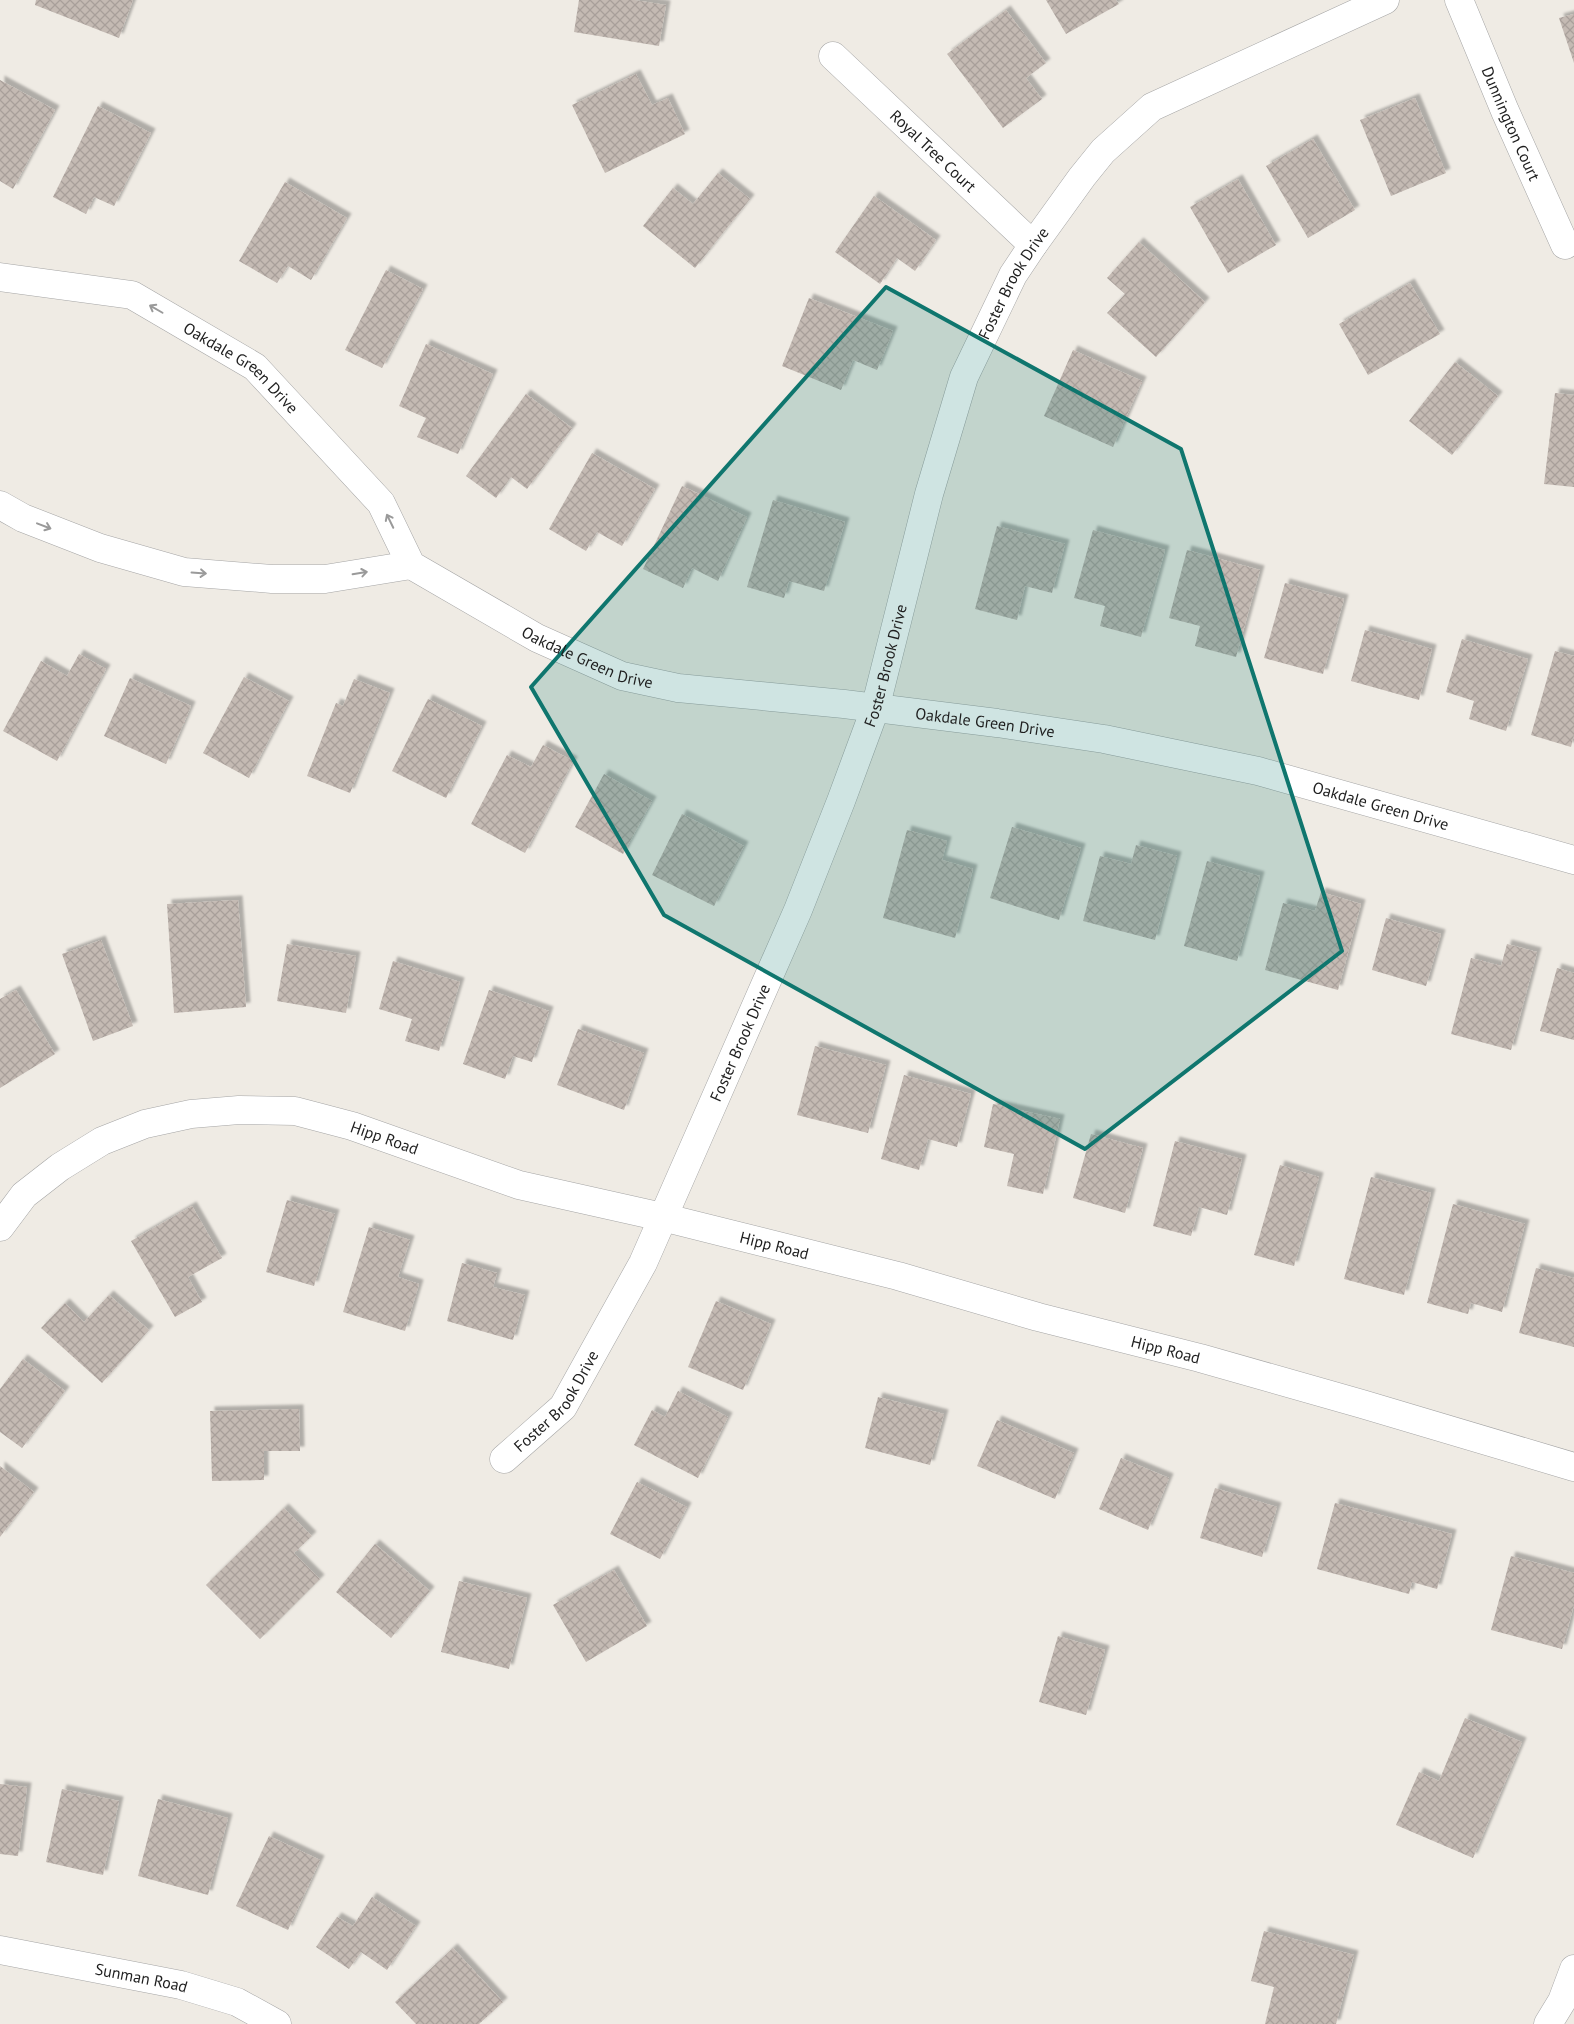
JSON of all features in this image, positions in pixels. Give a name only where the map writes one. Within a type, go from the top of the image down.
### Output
[{"type":"street","name":"Foster Brook Drive","points":[[504,1459],[563,1407],[643,1263],[798,910],[875,708],[929,494],[964,377],[1014,275],[1032,244],[1103,151],[1152,107],[1385,0]]},
{"type":"street","name":"Dunnington Court","points":[[1459,0],[1505,111],[1565,245]]},
{"type":"street","name":"Royal Tree Court","points":[[833,56],[1032,244]]},
{"type":"street","name":"Oakdale Green Drive","points":[[0,277],[132,295],[255,367],[381,503],[411,564],[537,638],[622,676],[678,688],[875,708],[997,723],[1104,739],[1258,771],[1574,860]]},
{"type":"street","points":[[0,505],[23,518],[100,548],[184,572],[272,579],[325,579],[411,564]]},
{"type":"street","name":"Hipp Road","points":[[0,1227],[24,1195],[60,1167],[102,1141],[145,1124],[191,1114],[239,1110],[295,1111],[352,1126],[519,1185],[662,1217],[898,1276],[1038,1317],[1200,1358],[1574,1467]]},
{"type":"street","name":"Sunman Road","points":[[0,1950],[181,1985],[237,2002],[277,2024]]},
{"type":"street","points":[[1548,2024],[1562,2001],[1574,1969]]},
{"type":"highlighted area","points":[[886,287],[1181,449],[1342,951],[1085,1149],[664,915],[531,687]]},
{"type":"building","points":[[36,0],[133,0],[119,38],[35,5]]},
{"type":"building","points":[[579,0],[634,0],[666,5],[659,46],[574,32]]},
{"type":"building","points":[[1046,0],[1116,0],[1119,4],[1066,34]]},
{"type":"building","points":[[1006,10],[1046,63],[1026,78],[1042,99],[1003,128],[947,54]]},
{"type":"building","points":[[1574,14],[1574,63],[1559,18]]},
{"type":"building","points":[[636,74],[652,105],[668,98],[685,134],[605,173],[572,105]]},
{"type":"building","points":[[0,80],[55,110],[13,189],[0,181]]},
{"type":"building","points":[[1415,98],[1446,173],[1391,196],[1360,120]]},
{"type":"building","points":[[98,106],[151,133],[114,206],[94,197],[86,214],[53,197]]},
{"type":"building","points":[[1313,139],[1355,210],[1308,238],[1266,166]]},
{"type":"building","points":[[718,173],[750,199],[695,268],[643,226],[673,188],[693,204]]},
{"type":"building","points":[[1238,179],[1276,245],[1228,273],[1190,207]]},
{"type":"building","points":[[285,182],[347,218],[311,280],[288,266],[277,283],[239,261]]},
{"type":"building","points":[[874,196],[936,240],[915,271],[897,258],[880,284],[835,252]]},
{"type":"building","points":[[1139,242],[1205,302],[1156,357],[1107,313],[1125,294],[1107,278]]},
{"type":"building","points":[[386,270],[423,289],[382,368],[345,350]]},
{"type":"building","points":[[1410,283],[1440,334],[1368,375],[1339,324]]},
{"type":"building","points":[[809,298],[893,331],[877,370],[853,360],[841,390],[782,366]]},
{"type":"building","points":[[426,344],[493,374],[458,454],[417,437],[426,418],[399,406]]},
{"type":"building","points":[[1073,350],[1142,381],[1113,447],[1044,416]]},
{"type":"building","points":[[1455,362],[1498,396],[1452,455],[1409,421]]},
{"type":"building","points":[[1555,393],[1574,395],[1574,487],[1544,484]]},
{"type":"building","points":[[526,394],[572,428],[527,489],[511,477],[496,498],[466,476]]},
{"type":"building","points":[[592,453],[655,489],[622,546],[597,532],[586,551],[549,529]]},
{"type":"building","points":[[682,486],[747,517],[718,581],[692,568],[683,588],[643,569]]},
{"type":"building","points":[[773,500],[845,522],[824,591],[789,581],[784,598],[747,587]]},
{"type":"building","points":[[997,526],[1065,544],[1052,593],[1025,586],[1017,620],[975,609]]},
{"type":"building","points":[[1093,530],[1165,550],[1141,637],[1100,626],[1105,606],[1074,598]]},
{"type":"building","points":[[1187,550],[1260,570],[1236,657],[1195,646],[1200,626],[1169,618]]},
{"type":"building","points":[[1285,583],[1344,599],[1323,674],[1264,658]]},
{"type":"building","points":[[1365,630],[1432,649],[1419,700],[1351,681]]},
{"type":"building","points":[[1462,639],[1528,659],[1506,731],[1469,719],[1474,701],[1446,692]]},
{"type":"building","points":[[1555,651],[1574,656],[1574,735],[1571,747],[1531,735]]},
{"type":"building","points":[[79,654],[106,669],[57,761],[3,731],[41,661],[67,676]]},
{"type":"building","points":[[244,677],[289,701],[249,778],[203,753]]},
{"type":"building","points":[[130,678],[191,706],[166,764],[104,736]]},
{"type":"building","points":[[354,679],[390,693],[350,793],[307,776],[336,703],[343,706]]},
{"type":"building","points":[[428,699],[482,726],[446,798],[392,771]]},
{"type":"building","points":[[543,745],[573,761],[525,853],[471,824],[507,755],[531,767]]},
{"type":"building","points":[[604,774],[652,801],[623,854],[575,827]]},
{"type":"building","points":[[682,814],[744,846],[714,906],[652,875]]},
{"type":"building","points":[[1012,827],[1081,848],[1059,920],[990,898]]},
{"type":"building","points":[[907,830],[947,841],[942,860],[973,869],[955,938],[883,918]]},
{"type":"building","points":[[1136,845],[1177,856],[1155,940],[1083,921],[1100,856],[1131,864]]},
{"type":"building","points":[[1207,861],[1260,876],[1237,961],[1184,946]]},
{"type":"building","points":[[1321,892],[1361,904],[1338,990],[1265,970],[1283,903],[1315,911]]},
{"type":"building","points":[[238,900],[246,1007],[174,1013],[167,904]]},
{"type":"building","points":[[1386,918],[1441,934],[1426,986],[1372,970]]},
{"type":"building","points":[[101,940],[133,1026],[93,1041],[62,954]]},
{"type":"building","points":[[287,944],[356,956],[346,1013],[277,1001]]},
{"type":"building","points":[[1507,944],[1537,952],[1511,1050],[1451,1034],[1471,958],[1501,966]]},
{"type":"building","points":[[393,961],[460,982],[439,1051],[405,1041],[412,1019],[379,1009]]},
{"type":"building","points":[[1557,968],[1574,973],[1574,1040],[1540,1031]]},
{"type":"building","points":[[16,990],[55,1054],[0,1088],[0,999]]},
{"type":"building","points":[[489,990],[549,1011],[532,1062],[513,1056],[505,1079],[463,1064]]},
{"type":"building","points":[[578,1029],[644,1053],[624,1110],[557,1085]]},
{"type":"building","points":[[815,1046],[886,1065],[868,1133],[797,1115]]},
{"type":"building","points":[[904,1075],[971,1094],[957,1147],[928,1139],[919,1170],[881,1159]]},
{"type":"building","points":[[993,1104],[1060,1119],[1043,1194],[1007,1186],[1014,1154],[984,1147]]},
{"type":"building","points":[[1091,1134],[1143,1148],[1125,1213],[1073,1198]]},
{"type":"building","points":[[1175,1141],[1242,1159],[1227,1215],[1199,1207],[1191,1236],[1153,1226]]},
{"type":"building","points":[[1280,1165],[1319,1177],[1294,1266],[1254,1255]]},
{"type":"building","points":[[1371,1177],[1431,1193],[1404,1295],[1344,1279]]},
{"type":"building","points":[[287,1200],[335,1214],[314,1286],[266,1272]]},
{"type":"building","points":[[1453,1204],[1525,1224],[1502,1312],[1471,1303],[1468,1314],[1427,1303]]},
{"type":"building","points":[[192,1206],[222,1258],[188,1277],[202,1302],[175,1317],[131,1241]]},
{"type":"building","points":[[369,1227],[410,1240],[398,1277],[419,1284],[405,1331],[343,1312]]},
{"type":"building","points":[[462,1263],[497,1273],[493,1287],[525,1295],[513,1340],[447,1321]]},
{"type":"building","points":[[1536,1268],[1574,1278],[1574,1347],[1519,1333]]},
{"type":"building","points":[[109,1295],[149,1330],[102,1383],[41,1328],[65,1303],[84,1322]]},
{"type":"building","points":[[716,1301],[771,1324],[743,1390],[688,1367]]},
{"type":"building","points":[[23,1359],[65,1391],[22,1448],[0,1432],[0,1389]]},
{"type":"building","points":[[678,1391],[728,1417],[698,1478],[634,1445],[652,1410],[665,1417]]},
{"type":"building","points":[[878,1397],[944,1414],[930,1465],[865,1448]]},
{"type":"building","points":[[299,1409],[300,1451],[264,1451],[264,1480],[212,1481],[210,1411]]},
{"type":"building","points":[[997,1420],[1074,1453],[1055,1499],[977,1466]]},
{"type":"building","points":[[1121,1458],[1169,1478],[1148,1530],[1099,1509]]},
{"type":"building","points":[[0,1466],[34,1492],[0,1537]]},
{"type":"building","points":[[637,1482],[687,1507],[660,1559],[610,1534]]},
{"type":"building","points":[[1215,1488],[1277,1507],[1262,1557],[1200,1538]]},
{"type":"building","points":[[1335,1503],[1452,1534],[1437,1589],[1412,1582],[1409,1594],[1317,1569]]},
{"type":"building","points":[[284,1508],[312,1536],[294,1553],[320,1579],[260,1639],[206,1585]]},
{"type":"building","points":[[375,1544],[430,1591],[391,1638],[336,1592]]},
{"type":"building","points":[[1511,1556],[1574,1573],[1574,1605],[1562,1649],[1491,1630]]},
{"type":"building","points":[[614,1570],[647,1626],[586,1662],[553,1605]]},
{"type":"building","points":[[459,1581],[527,1598],[509,1669],[441,1652]]},
{"type":"building","points":[[1058,1636],[1105,1650],[1086,1715],[1039,1702]]},
{"type":"building","points":[[1465,1718],[1522,1742],[1473,1858],[1396,1825],[1419,1772],[1439,1781]]},
{"type":"building","points":[[0,1784],[27,1787],[18,1856],[0,1854]]},
{"type":"building","points":[[62,1789],[119,1801],[103,1875],[46,1862]]},
{"type":"building","points":[[158,1799],[228,1818],[208,1895],[138,1876]]},
{"type":"building","points":[[269,1836],[320,1860],[288,1930],[236,1906]]},
{"type":"building","points":[[372,1897],[416,1926],[387,1970],[361,1952],[349,1969],[316,1947],[337,1917],[353,1926]]},
{"type":"building","points":[[1264,1931],[1354,1955],[1336,2024],[1265,2024],[1274,1987],[1251,1981]]},
{"type":"building","points":[[453,1948],[503,2002],[479,2024],[416,2024],[395,2002]]}]
